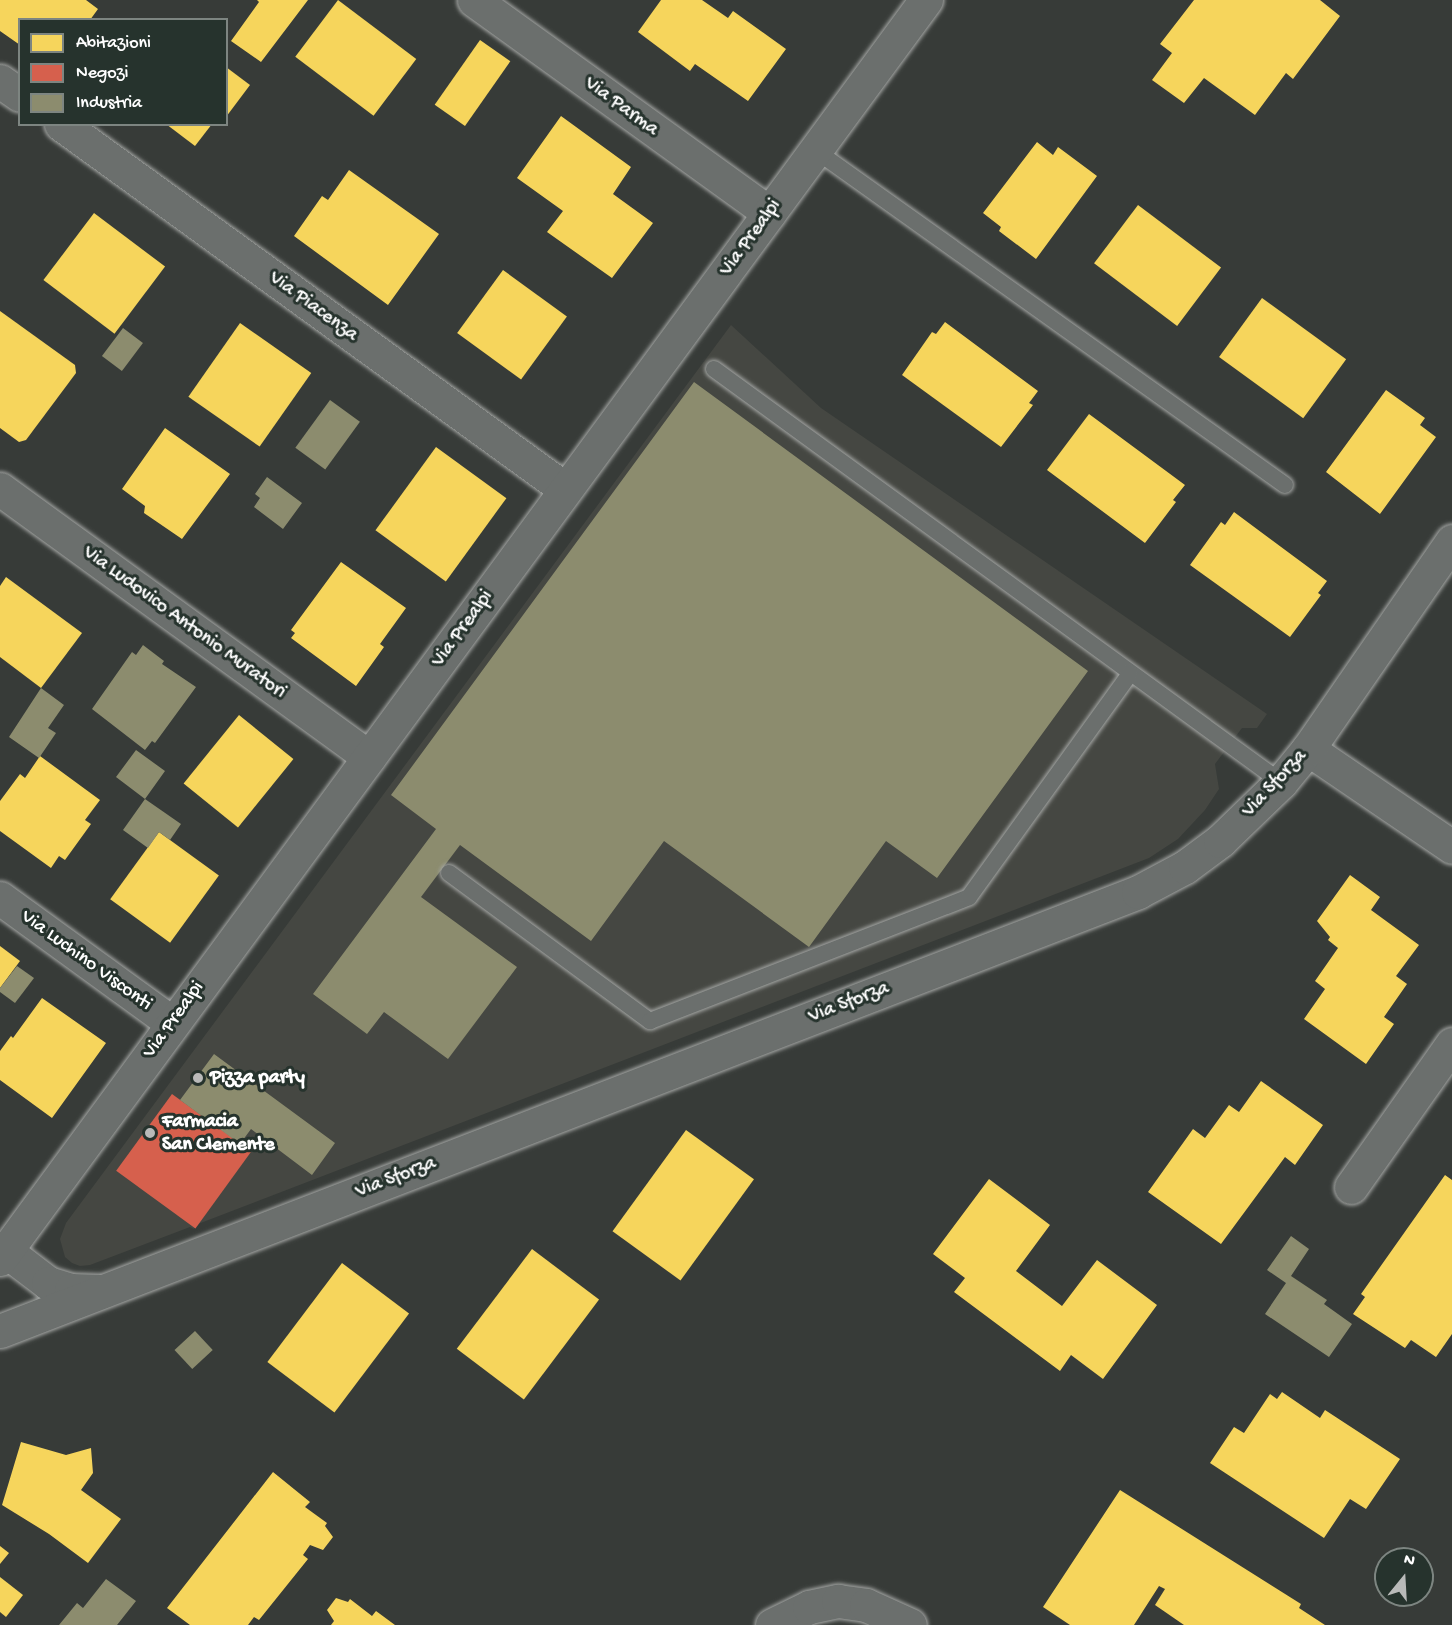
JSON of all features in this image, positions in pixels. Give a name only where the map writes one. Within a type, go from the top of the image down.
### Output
[{"type":"street","name":"Via Parma","points":[[474,0],[769,213]]},
{"type":"street","name":"Via Prealpi","points":[[3,1255],[926,0]]},
{"type":"street","points":[[0,81],[18,94]]},
{"type":"street","name":"Via Piacenza","points":[[64,126],[565,489]]},
{"type":"street","name":"Via Ludovico Antonio Muratori","points":[[0,489],[369,757]]},
{"type":"street","name":"Via Sforza","points":[[0,1331],[1138,892],[1185,867],[1220,841],[1281,782],[1308,750],[1452,541]]},
{"type":"street","points":[[1308,750],[1452,847]]},
{"type":"street","name":"Via Luchino Visconti","points":[[0,898],[172,1023]]},
{"type":"street","points":[[1351,1187],[1452,1044]]},
{"type":"street","name":"Via Sforza","points":[[3,1255],[48,1283],[71,1290],[99,1291],[115,1287]]},
{"type":"street","points":[[772,1625],[809,1607],[838,1601],[866,1605],[910,1625]]},
{"type":"lane","points":[[815,150],[1285,485]]},
{"type":"lane","points":[[714,369],[1281,782]]},
{"type":"lane","points":[[449,873],[650,1021],[969,897],[1130,674]]},
{"type":"shaded area","points":[[731,325],[821,408],[1267,714],[1257,728],[1242,728],[1215,764],[1219,789],[1205,810],[1178,839],[1149,858],[198,1224],[194,1229],[190,1227],[90,1265],[80,1266],[72,1263],[65,1257],[60,1239],[66,1223]]},
{"type":"building: Abitazioni","points":[[0,0],[86,0],[98,9],[91,18],[18,18],[18,44],[0,31]]},
{"type":"building: Abitazioni","points":[[257,0],[308,0],[261,62],[231,41],[259,2]]},
{"type":"building: Abitazioni","points":[[338,0],[416,59],[374,116],[295,57]]},
{"type":"building: Abitazioni","points":[[661,0],[702,0],[728,18],[733,11],[786,49],[748,101],[695,64],[690,71],[638,32]]},
{"type":"building: Abitazioni","points":[[1194,0],[1320,0],[1340,16],[1293,79],[1286,73],[1255,115],[1204,78],[1184,103],[1152,80],[1172,53],[1160,44]]},
{"type":"building: Abitazioni","points":[[480,40],[510,61],[465,126],[435,105]]},
{"type":"building: Abitazioni","points":[[228,68],[250,85],[228,114]]},
{"type":"building: Abitazioni","points":[[561,116],[631,167],[613,194],[653,223],[612,278],[547,232],[563,211],[517,178]]},
{"type":"building: Abitazioni","points":[[169,126],[210,126],[195,146]]},
{"type":"building: Abitazioni","points":[[1037,142],[1053,155],[1058,147],[1097,176],[1036,259],[999,231],[1001,227],[983,213]]},
{"type":"building: Abitazioni","points":[[349,170],[439,234],[388,305],[294,236],[322,196],[328,200]]},
{"type":"building: Abitazioni","points":[[1138,205],[1221,268],[1177,326],[1094,263]]},
{"type":"building: Abitazioni","points":[[94,213],[165,267],[115,334],[43,280]]},
{"type":"building: Abitazioni","points":[[503,270],[567,316],[521,380],[457,333]]},
{"type":"building: Abitazioni","points":[[1262,298],[1346,359],[1303,418],[1219,357]]},
{"type":"building: Abitazioni","points":[[0,311],[75,365],[76,373],[26,440],[19,442],[0,428]]},
{"type":"building: Abitazioni","points":[[945,322],[1038,391],[1029,403],[1033,405],[1001,447],[902,375],[932,332],[936,334]]},
{"type":"building: Abitazioni","points":[[240,323],[311,373],[260,447],[188,397]]},
{"type":"building: Abitazioni","points":[[1386,390],[1425,418],[1420,425],[1436,437],[1380,514],[1326,472]]},
{"type":"building: Abitazioni","points":[[1089,414],[1185,485],[1173,500],[1176,502],[1145,543],[1047,470]]},
{"type":"building: Abitazioni","points":[[165,428],[230,474],[182,539],[144,513],[145,506],[122,489]]},
{"type":"building: Abitazioni","points":[[436,447],[506,498],[446,581],[375,530]]},
{"type":"building: Abitazioni","points":[[1234,512],[1327,581],[1318,593],[1321,595],[1290,637],[1190,565],[1221,522],[1225,525]]},
{"type":"building: Abitazioni","points":[[341,562],[406,608],[380,644],[384,647],[356,686],[291,638],[295,633],[291,630]]},
{"type":"building: Abitazioni","points":[[6,577],[82,633],[41,688],[0,657],[0,586]]},
{"type":"building: Abitazioni","points":[[239,715],[293,759],[238,827],[184,783]]},
{"type":"building: Abitazioni","points":[[40,756],[100,800],[85,820],[91,824],[65,860],[59,856],[51,868],[0,831],[0,801],[20,774],[25,778]]},
{"type":"building: Abitazioni","points":[[159,832],[219,875],[170,943],[110,899]]},
{"type":"building: Abitazioni","points":[[1350,875],[1380,897],[1371,910],[1419,945],[1396,976],[1407,984],[1384,1017],[1394,1024],[1366,1064],[1304,1019],[1325,989],[1315,981],[1338,948],[1328,940],[1330,937],[1317,921]]},
{"type":"building: Abitazioni","points":[[0,946],[20,961],[0,988]]},
{"type":"building: Abitazioni","points":[[42,998],[106,1043],[52,1118],[0,1080],[0,1051],[11,1036],[13,1038]]},
{"type":"building: Abitazioni","points":[[1261,1081],[1323,1125],[1295,1165],[1285,1157],[1221,1244],[1148,1192],[1193,1129],[1205,1138],[1229,1105],[1239,1112]]},
{"type":"building: Abitazioni","points":[[686,1130],[754,1179],[680,1281],[613,1231]]},
{"type":"building: Abitazioni","points":[[1445,1175],[1452,1180],[1452,1334],[1436,1357],[1411,1340],[1405,1348],[1353,1314],[1365,1297],[1361,1294]]},
{"type":"building: Abitazioni","points":[[989,1179],[1050,1225],[1016,1271],[1062,1306],[1097,1260],[1157,1305],[1103,1379],[1071,1355],[1060,1371],[954,1292],[965,1278],[933,1254]]},
{"type":"building: Abitazioni","points":[[532,1249],[599,1300],[524,1399],[457,1349]]},
{"type":"building: Abitazioni","points":[[342,1263],[409,1314],[334,1413],[267,1362]]},
{"type":"building: Abitazioni","points":[[1282,1392],[1320,1418],[1325,1410],[1400,1459],[1366,1509],[1350,1499],[1324,1538],[1210,1463],[1234,1427],[1244,1433],[1270,1394],[1277,1399]]},
{"type":"building: Abitazioni","points":[[21,1442],[66,1455],[91,1448],[93,1473],[81,1490],[121,1519],[88,1563],[49,1534],[2,1505]]},
{"type":"building: Abitazioni","points":[[273,1472],[310,1502],[305,1507],[327,1523],[325,1526],[333,1537],[323,1550],[310,1545],[303,1555],[308,1559],[259,1620],[254,1617],[248,1625],[190,1625],[167,1608]]},
{"type":"building: Abitazioni","points":[[1120,1490],[1301,1604],[1299,1608],[1325,1625],[1184,1625],[1155,1605],[1165,1589],[1159,1586],[1134,1625],[1070,1625],[1043,1607]]},
{"type":"building: Abitazioni","points":[[0,1546],[9,1553],[0,1564]]},
{"type":"building: Abitazioni","points":[[0,1577],[23,1595],[6,1617],[0,1612]]},
{"type":"building: Abitazioni","points":[[336,1598],[348,1602],[350,1599],[372,1616],[376,1611],[395,1625],[331,1625],[334,1621],[327,1610]]},
{"type":"building: Negozi","points":[[172,1094],[251,1152],[195,1228],[116,1171]]},
{"type":"building: Industria","points":[[123,328],[143,343],[122,371],[102,356]]},
{"type":"building: Industria","points":[[694,382],[1088,671],[937,878],[886,841],[809,947],[664,841],[591,941],[460,845],[421,897],[517,967],[448,1059],[384,1012],[367,1034],[313,994],[436,829],[391,795]]},
{"type":"building: Industria","points":[[330,400],[360,422],[325,469],[295,448]]},
{"type":"building: Industria","points":[[267,477],[302,503],[283,529],[254,507],[260,498],[255,494]]},
{"type":"building: Industria","points":[[143,645],[164,661],[162,664],[196,687],[155,743],[152,741],[145,750],[92,709],[132,652],[136,655]]},
{"type":"building: Industria","points":[[41,688],[64,705],[48,728],[56,733],[39,758],[9,737]]},
{"type":"building: Industria","points":[[136,750],[165,771],[145,799],[116,777]]},
{"type":"building: Industria","points":[[145,799],[181,824],[170,840],[159,832],[148,848],[123,830]]},
{"type":"building: Industria","points":[[17,966],[34,978],[15,1003],[0,992],[0,988]]},
{"type":"building: Industria","points":[[214,1054],[335,1143],[312,1175],[251,1129],[240,1144],[180,1100]]},
{"type":"building: Industria","points":[[1291,1236],[1309,1249],[1291,1276],[1327,1300],[1324,1304],[1352,1324],[1329,1357],[1265,1314],[1286,1283],[1267,1270]]},
{"type":"building: Industria","points":[[195,1331],[213,1350],[192,1369],[175,1350]]},
{"type":"building: Industria","points":[[106,1579],[136,1601],[117,1625],[59,1625],[77,1603],[83,1608]]},
{"type":"place","name":"Pizza party","points":[[198,1078]]},
{"type":"place","name":"Farmacia San Clemente","points":[[150,1133]]}]
